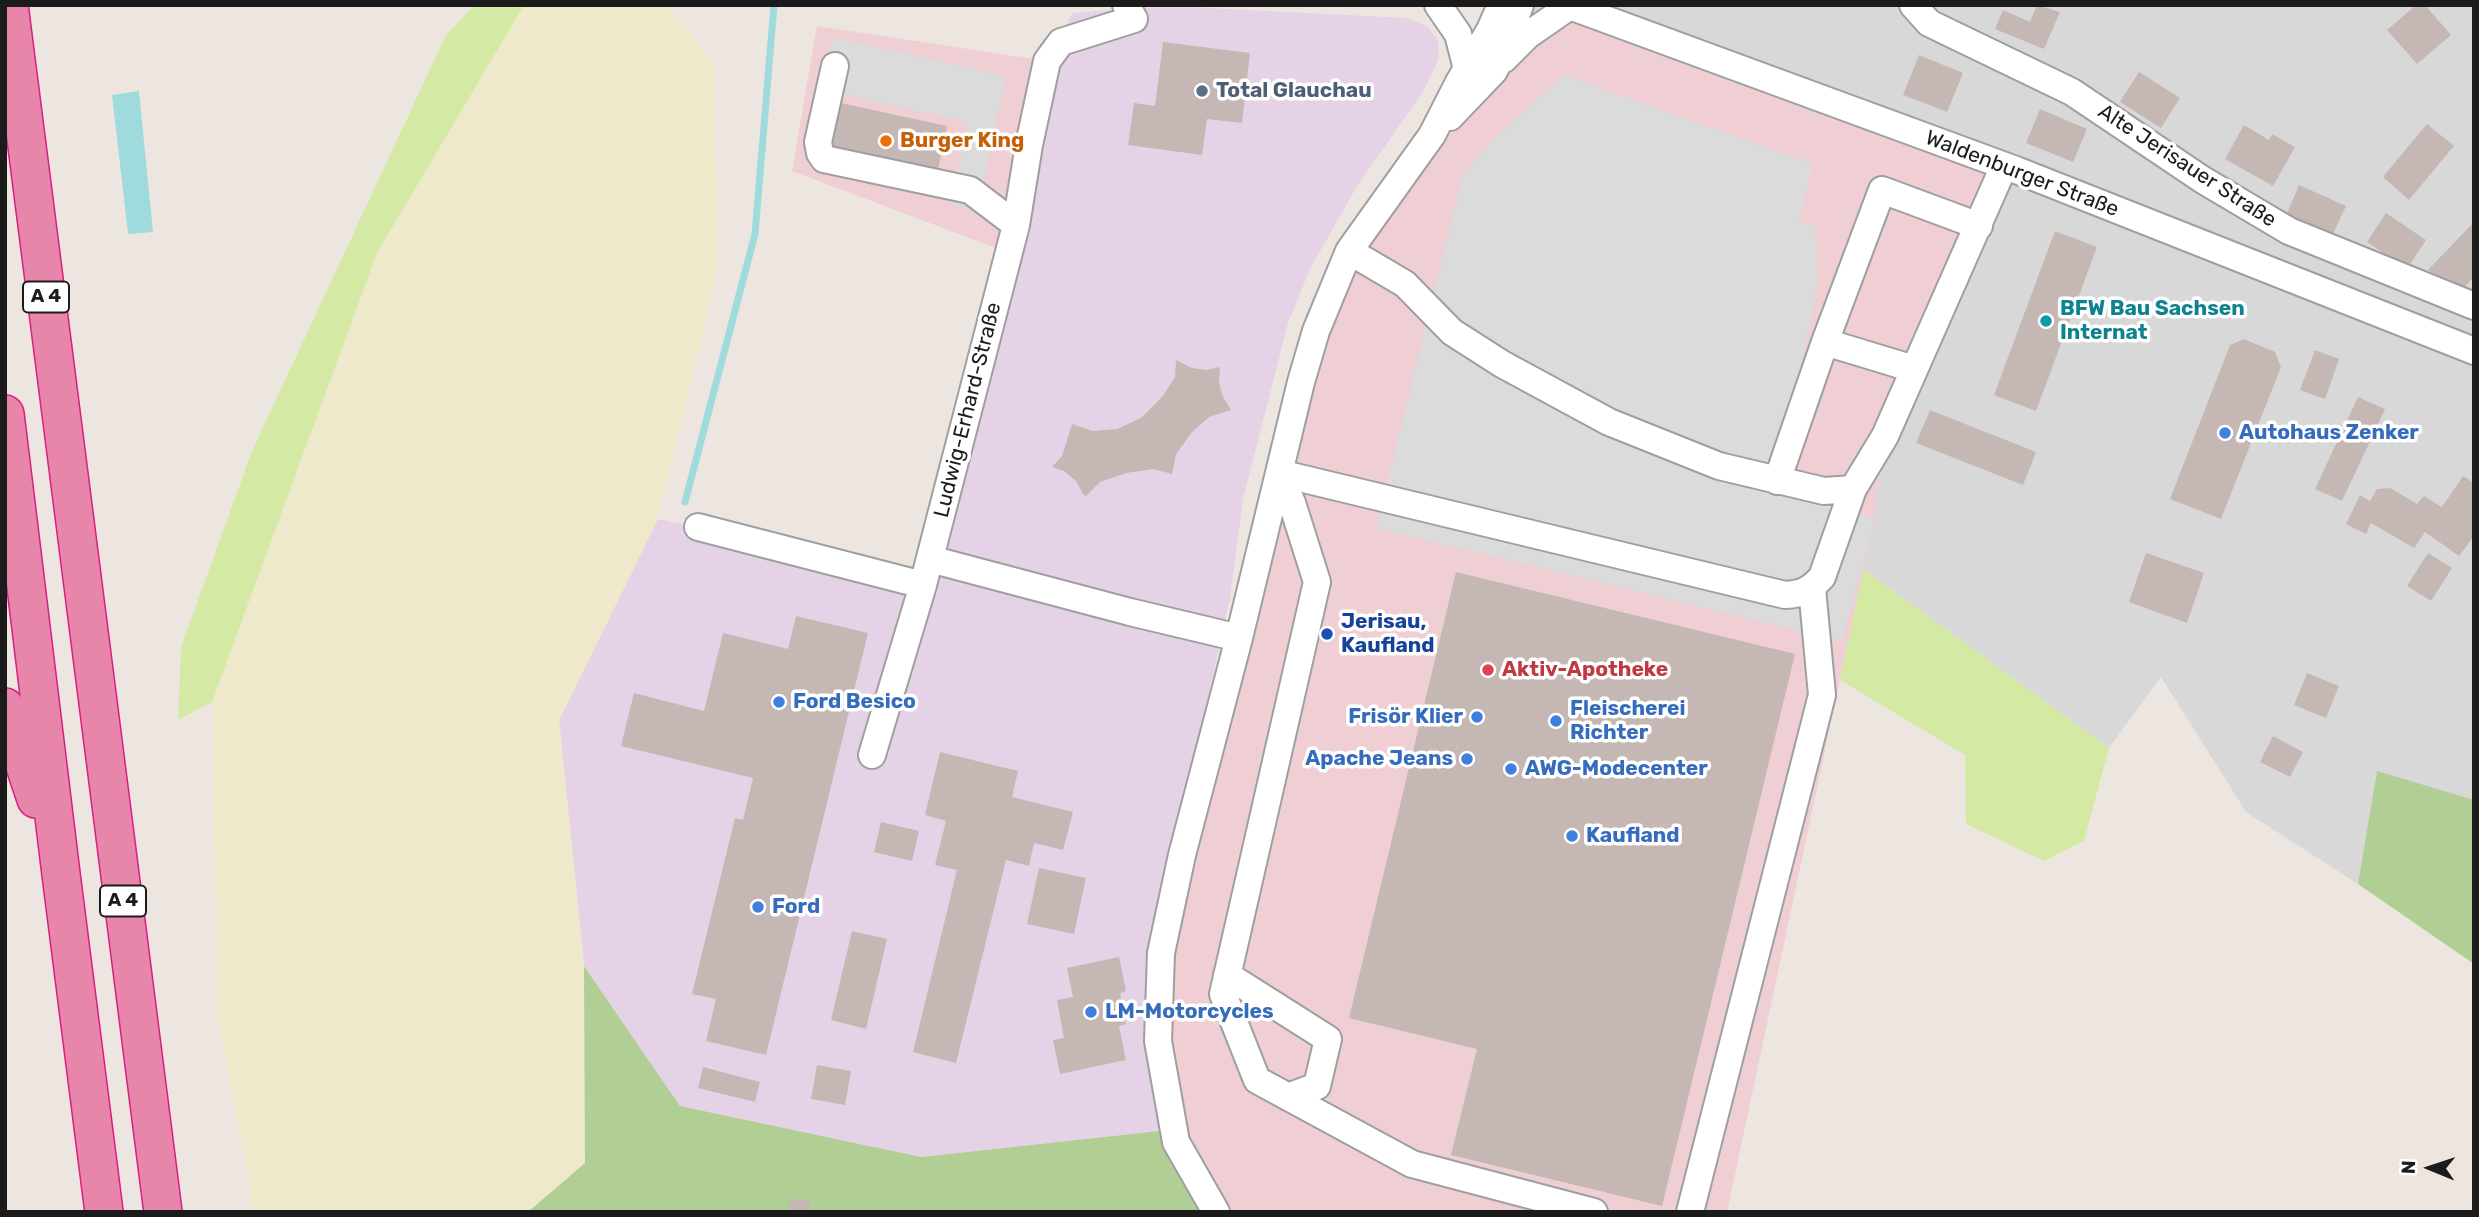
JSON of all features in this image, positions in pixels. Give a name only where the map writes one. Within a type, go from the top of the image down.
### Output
[{"type":"highway","name":"A 4","points":[[9,5],[163,1212]]},
{"type":"highway","points":[[5,414],[104,1212]]},
{"type":"highway","points":[[5,707],[61,874]]},
{"type":"street","points":[[1438,5],[1458,34],[1467,69]]},
{"type":"street","points":[[1216,1212],[1175,1142],[1158,1041],[1161,953],[1182,855],[1239,638],[1308,356],[1331,290],[1349,251],[1432,135],[1486,38],[1501,5]]},
{"type":"street","points":[[1494,71],[1520,5]]},
{"type":"street","name":"Alte Jerisauer Straße","points":[[1913,5],[1929,23],[2072,92],[2203,180],[2290,231],[2474,306]]},
{"type":"street","points":[[1432,135],[1528,35],[1569,6]]},
{"type":"street","name":"Waldenburger Straße","points":[[1569,6],[2004,166],[2474,351]]},
{"type":"street","name":"Ludwig-Erhard-Straße","points":[[872,755],[923,585],[1016,225],[1047,61],[1061,42],[1130,12]]},
{"type":"street","points":[[835,66],[818,142],[824,159],[970,190],[1016,225]]},
{"type":"street","points":[[1279,472],[1784,594],[1800,594],[1812,589],[1822,577],[1853,489],[1885,436],[2004,166]]},
{"type":"street","points":[[1777,481],[1882,190],[1979,226]]},
{"type":"street","points":[[1349,251],[1405,284],[1452,332],[1609,422],[1719,466],[1824,491],[1853,489]]},
{"type":"street","points":[[1825,342],[1914,369]]},
{"type":"street","points":[[1279,472],[1292,503],[1317,582],[1223,994],[1257,1080],[1412,1164],[1594,1212]]},
{"type":"street","points":[[698,527],[923,585]]},
{"type":"street","points":[[930,559],[1239,638]]},
{"type":"street","points":[[1690,1212],[1822,695],[1812,589]]},
{"type":"street","points":[[1227,975],[1328,1039],[1317,1086],[1288,1097]]},
{"type":"shaded area","points":[[524,5],[667,5],[714,63],[718,270],[658,519],[559,720],[584,966],[585,1164],[528,1212],[254,1212],[217,1014],[212,702],[377,253]]},
{"type":"shaded area","points":[[1516,5],[1567,5],[2016,170],[1882,463],[1874,520],[1727,1212],[1230,1212],[1189,1138],[1169,1038],[1171,955],[1316,331]]},
{"type":"shaded area","points":[[1567,5],[2474,5],[2474,348]]},
{"type":"shaded area","points":[[1170,6],[1406,18],[1427,26],[1438,40],[1439,58],[1424,90],[1356,188],[1310,269],[1288,323],[1243,499],[1230,598],[1173,852],[1146,1037],[1159,1131],[921,1157],[680,1106],[584,966],[559,720],[658,519],[923,585],[1061,42],[1072,13]]},
{"type":"shaded area","points":[[817,26],[1047,61],[1009,253],[792,171]]},
{"type":"shaded area","points":[[832,37],[1006,76],[977,210],[950,204],[968,122],[820,89]]},
{"type":"shaded area","points":[[1564,75],[1813,164],[1799,221],[1815,227],[1818,283],[1777,480],[1874,520],[1842,641],[1376,528],[1463,175],[1492,140]]},
{"type":"shaded area","points":[[2015,174],[2474,355],[2474,800],[2377,772],[2358,884],[2246,812],[2161,677],[2109,748],[1863,569],[1882,463]]},
{"type":"green space","points":[[475,5],[524,5],[377,253],[212,702],[178,720],[181,647],[252,451],[446,35]]},
{"type":"green space","points":[[1863,569],[2109,748],[2084,841],[2044,861],[1966,824],[1965,755],[1840,680]]},
{"type":"green space","points":[[2377,771],[2474,800],[2474,964],[2358,884]]},
{"type":"green space","points":[[584,966],[680,1106],[921,1157],[1159,1131],[1182,1183],[1202,1212],[528,1212],[585,1163]]},
{"type":"water","points":[[139,91],[153,232],[128,234],[112,95]]},
{"type":"building","points":[[2037,5],[2060,12],[2044,49],[1995,29],[2003,10],[2030,22]]},
{"type":"building","points":[[2416,5],[2425,5],[2451,35],[2417,64],[2387,30]]},
{"type":"building","points":[[1163,42],[1250,53],[1242,123],[1207,119],[1202,155],[1128,145],[1134,103],[1155,106]]},
{"type":"building","points":[[1919,55],[1963,73],[1947,112],[1903,95]]},
{"type":"building","points":[[2139,72],[2180,98],[2161,128],[2120,102]]},
{"type":"building","name":"Burger King","points":[[836,102],[947,126],[936,179],[825,155]]},
{"type":"building","points":[[2040,109],[2087,129],[2073,162],[2026,143]]},
{"type":"building","points":[[2427,124],[2454,146],[2409,200],[2383,177]]},
{"type":"building","points":[[2244,125],[2269,140],[2272,134],[2295,147],[2273,186],[2225,159]]},
{"type":"building","points":[[2299,185],[2346,206],[2332,236],[2286,216]]},
{"type":"building","points":[[2386,213],[2426,240],[2407,269],[2367,242]]},
{"type":"building","points":[[2474,222],[2474,277],[2462,290],[2428,270]]},
{"type":"building","name":"BFW Bau Sachsen Internat","points":[[2055,231],[2097,247],[2036,411],[1994,395]]},
{"type":"building","name":"Autohaus Zenker","points":[[2244,339],[2275,352],[2281,367],[2221,519],[2170,499],[2230,345]]},
{"type":"building","points":[[2315,350],[2339,359],[2325,399],[2300,390]]},
{"type":"building","points":[[1176,360],[1192,368],[1206,370],[1220,367],[1219,383],[1231,410],[1209,417],[1192,432],[1176,454],[1172,474],[1153,469],[1126,473],[1100,482],[1085,497],[1076,481],[1064,471],[1052,467],[1062,456],[1072,424],[1093,431],[1117,429],[1141,418],[1163,396],[1175,377]]},
{"type":"building","points":[[2358,397],[2385,409],[2342,501],[2315,489]]},
{"type":"building","points":[[1930,410],[2036,452],[2023,485],[1916,443]]},
{"type":"building","points":[[2463,476],[2474,483],[2474,536],[2459,556],[2425,532],[2414,548],[2371,523],[2366,534],[2346,524],[2360,495],[2370,501],[2377,489],[2390,488],[2417,504],[2424,496],[2442,507]]},
{"type":"building","points":[[2146,553],[2204,573],[2187,623],[2129,602]]},
{"type":"building","points":[[2428,553],[2452,568],[2431,601],[2407,586]]},
{"type":"building","name":"Kaufland","points":[[1456,572],[1795,654],[1662,1206],[1451,1155],[1477,1049],[1349,1018]]},
{"type":"building","points":[[796,616],[868,633],[766,1055],[706,1041],[716,999],[692,994],[735,818],[743,820],[753,778],[621,746],[634,693],[704,711],[723,633],[788,649]]},
{"type":"building","points":[[2307,673],[2339,686],[2326,718],[2294,705]]},
{"type":"building","points":[[2273,736],[2303,752],[2290,777],[2260,762]]},
{"type":"building","points":[[940,752],[1018,771],[1012,797],[1073,812],[1063,850],[1034,843],[1029,866],[1006,860],[956,1063],[913,1052],[957,870],[935,865],[946,821],[925,815]]},
{"type":"building","points":[[881,822],[919,831],[912,861],[874,852]]},
{"type":"building","points":[[1039,868],[1086,878],[1074,934],[1027,924]]},
{"type":"building","points":[[852,931],[887,939],[866,1029],[831,1020]]},
{"type":"building","name":"LM-Motorcycles","points":[[1119,957],[1126,991],[1120,993],[1126,1024],[1119,1026],[1126,1060],[1060,1074],[1053,1040],[1064,1038],[1057,1000],[1073,997],[1067,968]]},
{"type":"building","points":[[817,1065],[851,1071],[845,1105],[811,1099]]},
{"type":"building","points":[[703,1067],[760,1082],[755,1102],[698,1088]]},
{"type":"building","points":[[790,1198],[810,1201],[808,1212],[788,1212]]},
{"type":"waterway","points":[[685,502],[755,234],[774,5]]},
{"type":"place","name":"Total Glauchau","points":[[1202,91]]},
{"type":"place","name":"Burger King","points":[[886,141]]},
{"type":"place","name":"BFW Bau Sachsen Internat","points":[[2046,321]]},
{"type":"place","name":"Autohaus Zenker","points":[[2225,433]]},
{"type":"place","name":"Jerisau, Kaufland","points":[[1327,634]]},
{"type":"place","name":"Aktiv-Apotheke","points":[[1488,670]]},
{"type":"place","name":"Ford Besico","points":[[779,702]]},
{"type":"place","name":"Frisör Klier","points":[[1477,717]]},
{"type":"place","name":"Fleischerei Richter","points":[[1556,721]]},
{"type":"place","name":"Apache Jeans","points":[[1467,759]]},
{"type":"place","name":"AWG-Modecenter","points":[[1511,769]]},
{"type":"place","name":"Kaufland","points":[[1572,836]]},
{"type":"place","name":"Ford","points":[[758,907]]},
{"type":"place","name":"LM-Motorcycles","points":[[1091,1012]]}]
